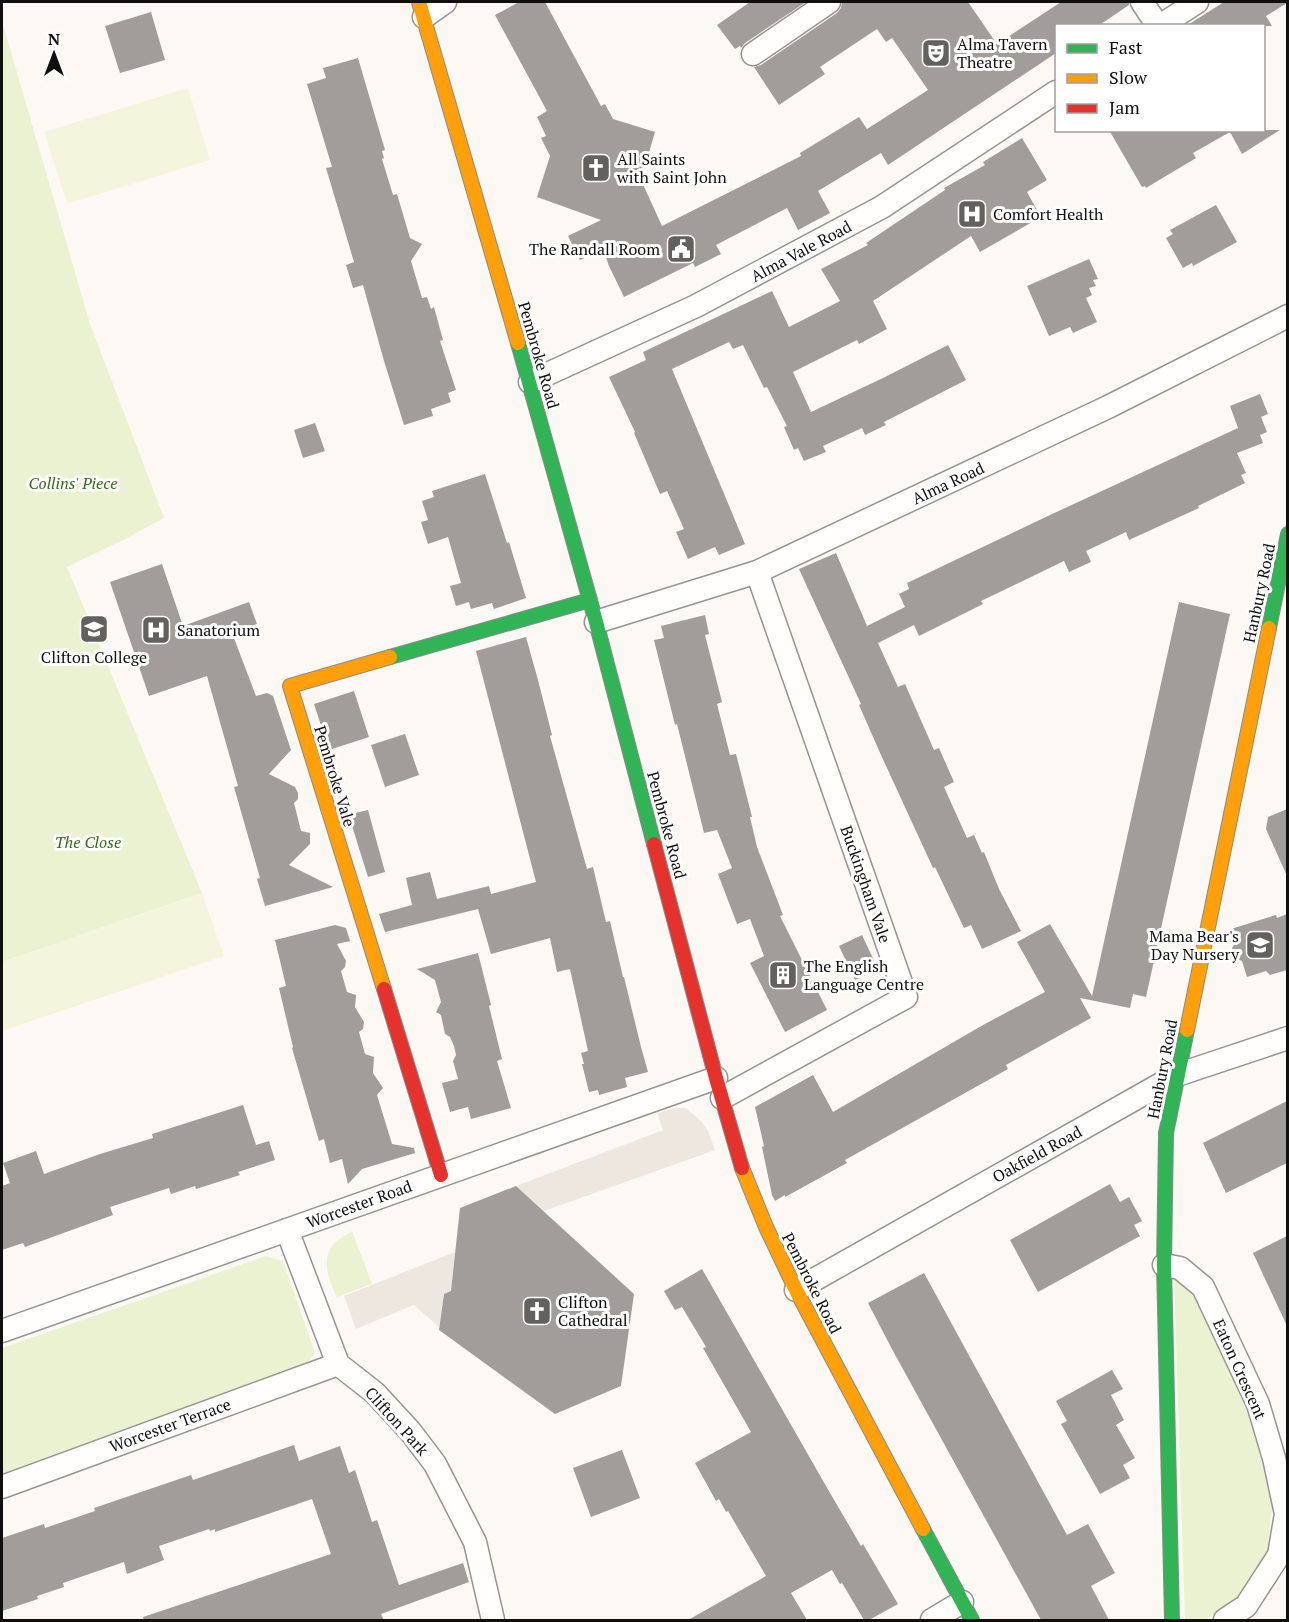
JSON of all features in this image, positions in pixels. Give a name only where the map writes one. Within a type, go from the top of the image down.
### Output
[{"type":"street","points":[[421,9],[445,2]]},
{"type":"street","points":[[753,54],[829,2]]},
{"type":"street","points":[[1142,2],[1158,24]]},
{"type":"street","points":[[1162,24],[1197,2]]},
{"type":"street","name":"Pembroke Road","points":[[421,9],[530,382],[742,1169],[796,1290],[967,1611]]},
{"type":"street","name":"Alma Vale Road","points":[[530,382],[696,306],[882,207],[1055,93]]},
{"type":"street","name":"Alma Road","points":[[593,611],[757,572],[1108,407],[1287,316]]},
{"type":"street","name":"Hanbury Road","points":[[1172,1620],[1164,1265],[1166,1133],[1287,534]]},
{"type":"street","name":"Buckingham Vale","points":[[719,1088],[906,997],[757,572]]},
{"type":"street","name":"Pembroke Vale","points":[[441,1175],[290,686],[593,611]]},
{"type":"street","name":"Oakfield Road","points":[[796,1290],[1177,1076],[1287,1038]]},
{"type":"street","name":"Worcester Road","points":[[2,1331],[441,1175],[719,1088]]},
{"type":"street","points":[[287,1230],[338,1364]]},
{"type":"street","name":"Eaton Crescent","points":[[1164,1265],[1180,1268],[1203,1287],[1258,1404],[1274,1458],[1286,1514],[1279,1555],[1246,1606],[1226,1620]]},
{"type":"street","name":"Worcester Terrace","points":[[2,1487],[338,1364]]},
{"type":"street","name":"Clifton Park","points":[[338,1364],[375,1393],[410,1431],[435,1464],[475,1542],[493,1620]]},
{"type":"street","points":[[932,1620],[967,1611]]},
{"type":"green space","points":[[2,21],[90,324],[164,518],[67,567],[202,893],[2,962]]},
{"type":"green space","points":[[188,88],[210,160],[67,204],[44,132]]},
{"type":"green space","points":[[202,893],[224,956],[2,1031],[2,962]]},
{"type":"green space","points":[[352,1231],[372,1284],[337,1297],[327,1269],[328,1255],[336,1242]]},
{"type":"green space","points":[[266,1256],[283,1261],[315,1353],[304,1366],[2,1476],[2,1348]]},
{"type":"green space","points":[[1174,1279],[1201,1303],[1251,1410],[1273,1497],[1267,1552],[1238,1598],[1205,1620],[1185,1620]]},
{"type":"shaded area","points":[[686,1108],[701,1121],[708,1131],[715,1150],[544,1211],[516,1186],[663,1130],[657,1113]]},
{"type":"shaded area","points":[[455,1252],[451,1291],[444,1294],[439,1327],[414,1305],[356,1329],[344,1296]]},
{"type":"building","points":[[519,2],[545,2],[601,106],[605,104],[613,119],[655,132],[641,180],[662,226],[801,156],[800,153],[859,117],[867,129],[928,90],[892,38],[886,42],[877,29],[820,67],[825,74],[779,105],[754,67],[761,65],[837,13],[842,2],[968,2],[997,44],[1061,2],[1129,2],[1129,5],[1101,24],[1055,24],[1055,54],[888,165],[881,153],[818,191],[830,213],[798,230],[787,208],[716,245],[721,254],[695,267],[693,263],[624,297],[603,249],[580,260],[568,236],[601,220],[537,197],[550,156],[541,138],[546,136],[537,117],[547,111],[495,15]]},
{"type":"building","points":[[750,2],[806,2],[741,48],[740,46],[735,49],[717,25]]},
{"type":"building","points":[[1224,2],[1287,2],[1266,16],[1272,26],[1265,26],[1265,24],[1189,24]]},
{"type":"building","points":[[151,12],[165,60],[120,73],[105,26]]},
{"type":"building","points":[[358,58],[385,150],[382,151],[384,158],[382,159],[393,195],[397,194],[410,238],[422,244],[411,261],[422,298],[427,297],[431,309],[434,307],[443,340],[440,341],[456,390],[448,393],[451,402],[431,409],[433,416],[404,425],[363,285],[353,288],[346,265],[354,262],[326,168],[332,167],[307,84],[326,78],[323,68]]},
{"type":"building","points":[[1280,130],[1242,154],[1230,132]]},
{"type":"building","points":[[1110,132],[1230,132],[1193,153],[1196,158],[1146,188],[1142,187]]},
{"type":"building","points":[[1022,138],[1047,180],[1027,192],[1041,217],[980,252],[971,236],[873,301],[887,329],[859,344],[857,340],[793,372],[811,412],[948,345],[966,380],[884,422],[886,425],[865,435],[862,428],[823,446],[826,452],[804,461],[798,448],[794,450],[784,427],[787,426],[767,387],[764,388],[743,345],[733,349],[729,342],[672,369],[745,544],[719,555],[715,547],[688,559],[676,532],[684,529],[667,491],[660,494],[635,432],[609,377],[646,360],[643,352],[772,291],[789,327],[840,301],[821,269],[868,245],[866,243],[945,190],[944,188],[985,165],[983,162]]},
{"type":"building","points":[[1216,205],[1237,242],[1193,266],[1192,263],[1183,268],[1166,238],[1173,234],[1170,230]]},
{"type":"building","points":[[1089,259],[1098,279],[1093,280],[1096,286],[1089,288],[1092,295],[1086,298],[1097,322],[1073,333],[1070,327],[1049,336],[1027,286]]},
{"type":"building","points":[[1260,394],[1268,414],[1261,417],[1267,432],[1260,435],[1263,443],[1237,453],[1246,473],[1241,475],[1245,483],[1198,506],[1199,508],[1129,540],[1126,532],[1086,551],[1091,562],[1069,572],[1064,561],[981,601],[983,604],[919,636],[914,625],[878,643],[898,687],[905,684],[934,750],[939,748],[954,782],[944,787],[967,838],[974,835],[982,853],[984,852],[999,889],[1021,931],[982,949],[971,925],[964,928],[935,867],[933,868],[799,569],[836,553],[867,626],[905,607],[899,594],[909,589],[907,583],[1238,428],[1230,406]]},
{"type":"building","points":[[315,423],[325,451],[303,458],[294,430]]},
{"type":"building","points":[[485,474],[526,598],[494,609],[492,603],[471,609],[469,602],[456,606],[450,586],[461,583],[448,537],[428,544],[421,522],[428,520],[422,501],[434,497],[432,491]]},
{"type":"building","points":[[162,564],[183,626],[249,602],[257,624],[232,633],[256,696],[267,693],[273,696],[291,750],[269,774],[295,787],[298,799],[294,803],[301,831],[310,833],[310,844],[289,865],[333,887],[265,906],[257,879],[260,878],[234,787],[238,786],[207,676],[149,696],[110,582]]},
{"type":"building","points":[[1179,602],[1230,614],[1146,997],[1133,994],[1130,1008],[1080,998],[1091,1018],[1006,1065],[1008,1069],[845,1160],[847,1163],[775,1201],[755,1107],[813,1075],[833,1112],[983,1025],[1045,992],[1017,942],[1050,924],[1092,996]]},
{"type":"building","points":[[705,615],[709,634],[705,635],[722,702],[717,704],[730,755],[736,754],[757,847],[783,915],[780,916],[827,1010],[785,1032],[750,963],[764,956],[750,919],[737,924],[718,874],[732,868],[717,830],[704,833],[654,640],[664,638],[661,626]]},
{"type":"building","points":[[526,637],[552,735],[550,736],[587,869],[593,867],[606,922],[610,921],[648,1072],[625,1078],[627,1087],[599,1095],[598,1090],[589,1092],[582,1064],[584,1064],[581,1053],[588,1051],[570,969],[557,972],[550,938],[491,954],[478,909],[385,932],[379,914],[412,905],[406,878],[430,872],[437,899],[489,886],[491,894],[536,882],[476,651]]},
{"type":"building","points":[[354,691],[369,737],[329,750],[314,704]]},
{"type":"building","points":[[405,734],[419,775],[385,787],[371,745]]},
{"type":"building","points":[[1287,809],[1287,876],[1266,829],[1268,817]]},
{"type":"building","points":[[368,810],[385,872],[368,877],[348,813]]},
{"type":"building","name":"Mama Bear's Day Nursery","points":[[1287,914],[1287,970],[1270,975],[1266,971],[1247,977],[1242,961],[1237,959],[1232,948],[1236,942],[1231,929],[1276,915],[1277,918]]},
{"type":"building","points":[[335,925],[346,928],[350,941],[337,944],[346,961],[341,971],[347,992],[356,995],[355,1007],[364,1022],[363,1029],[359,1032],[365,1054],[374,1057],[373,1073],[383,1088],[377,1095],[392,1144],[414,1148],[415,1153],[362,1169],[348,1184],[342,1159],[330,1163],[324,1139],[319,1141],[292,1048],[279,988],[286,986],[275,940]]},
{"type":"building","points":[[862,935],[878,969],[855,980],[839,946]]},
{"type":"building","points":[[478,953],[502,1059],[497,1061],[511,1108],[471,1119],[468,1107],[450,1112],[442,1083],[458,1079],[453,1061],[456,1055],[454,1046],[450,1037],[445,1034],[441,1015],[436,1012],[441,1002],[435,980],[417,969]]},
{"type":"building","points":[[1287,1101],[1287,1163],[1226,1193],[1203,1143]]},
{"type":"building","points":[[243,1105],[256,1145],[269,1141],[275,1160],[238,1172],[240,1175],[196,1189],[195,1186],[171,1194],[169,1188],[110,1207],[113,1215],[25,1247],[23,1243],[2,1250],[2,1186],[10,1183],[3,1163],[36,1151],[44,1174],[153,1138],[152,1134]]},
{"type":"building","points":[[1110,1184],[1120,1202],[1129,1197],[1142,1221],[1134,1225],[1140,1236],[1038,1292],[1010,1240]]},
{"type":"building","name":"Clifton Cathedral","points":[[516,1186],[634,1294],[621,1386],[555,1414],[439,1330],[444,1294],[451,1291],[460,1208]]},
{"type":"building","points":[[1287,1236],[1287,1326],[1253,1253]]},
{"type":"building","points":[[702,1269],[861,1546],[863,1544],[898,1604],[869,1620],[864,1620],[832,1570],[791,1593],[807,1620],[688,1620],[766,1576],[728,1511],[726,1512],[719,1499],[716,1501],[695,1463],[751,1432],[682,1307],[675,1310],[664,1291]]},
{"type":"building","points":[[924,1273],[1067,1535],[1088,1524],[1115,1573],[1091,1586],[1109,1620],[1041,1620],[893,1351],[868,1303]]},
{"type":"building","points":[[1112,1370],[1123,1389],[1111,1395],[1124,1420],[1116,1425],[1135,1458],[1123,1465],[1130,1478],[1100,1494],[1061,1424],[1067,1421],[1056,1401]]},
{"type":"building","points":[[294,1445],[299,1461],[340,1446],[349,1473],[355,1470],[372,1522],[377,1520],[399,1585],[463,1563],[469,1582],[381,1614],[384,1620],[144,1620],[143,1617],[331,1554],[312,1499],[215,1532],[215,1529],[210,1531],[209,1529],[159,1546],[164,1560],[127,1574],[124,1562],[63,1583],[64,1587],[37,1596],[38,1599],[2,1611],[2,1538],[44,1524],[45,1528],[95,1511],[94,1508],[191,1475],[193,1480]]},
{"type":"building","points":[[622,1450],[640,1498],[591,1517],[573,1468]]},
{"type":"traffic: fast","points":[[518,343],[596,622],[654,844]]},
{"type":"traffic: fast","points":[[1269,628],[1288,534]]},
{"type":"traffic: fast","points":[[390,657],[590,600]]},
{"type":"traffic: fast","points":[[1172,1620],[1164,1265],[1166,1133],[1187,1030]]},
{"type":"traffic: fast","points":[[923,1529],[972,1620]]},
{"type":"traffic: slow","points":[[419,2],[518,343]]},
{"type":"traffic: slow","points":[[1187,1030],[1269,628]]},
{"type":"traffic: slow","points":[[384,989],[290,686],[390,657]]},
{"type":"traffic: slow","points":[[742,1168],[766,1227],[796,1290],[923,1529]]},
{"type":"traffic: jam","points":[[654,844],[742,1168]]},
{"type":"traffic: jam","points":[[384,989],[441,1175]]},
{"type":"place","name":"Alma Tavern Theatre","points":[[936,53]]},
{"type":"place","name":"All Saints with Saint John","points":[[596,168]]},
{"type":"place","name":"Comfort Health","points":[[972,214]]},
{"type":"place","name":"The Randall Room","points":[[681,249]]},
{"type":"place","name":"Clifton College","points":[[94,629]]},
{"type":"place","name":"Sanatorium","points":[[156,630]]},
{"type":"place","name":"Mama Bear's Day Nursery","points":[[1260,945]]},
{"type":"place","name":"The English Language Centre","points":[[783,975]]},
{"type":"place","name":"Clifton Cathedral","points":[[537,1311]]},
{"type":"park label","name":"Collins' Piece","points":[[73,483]]},
{"type":"park label","name":"The Close","points":[[88,842]]}]
